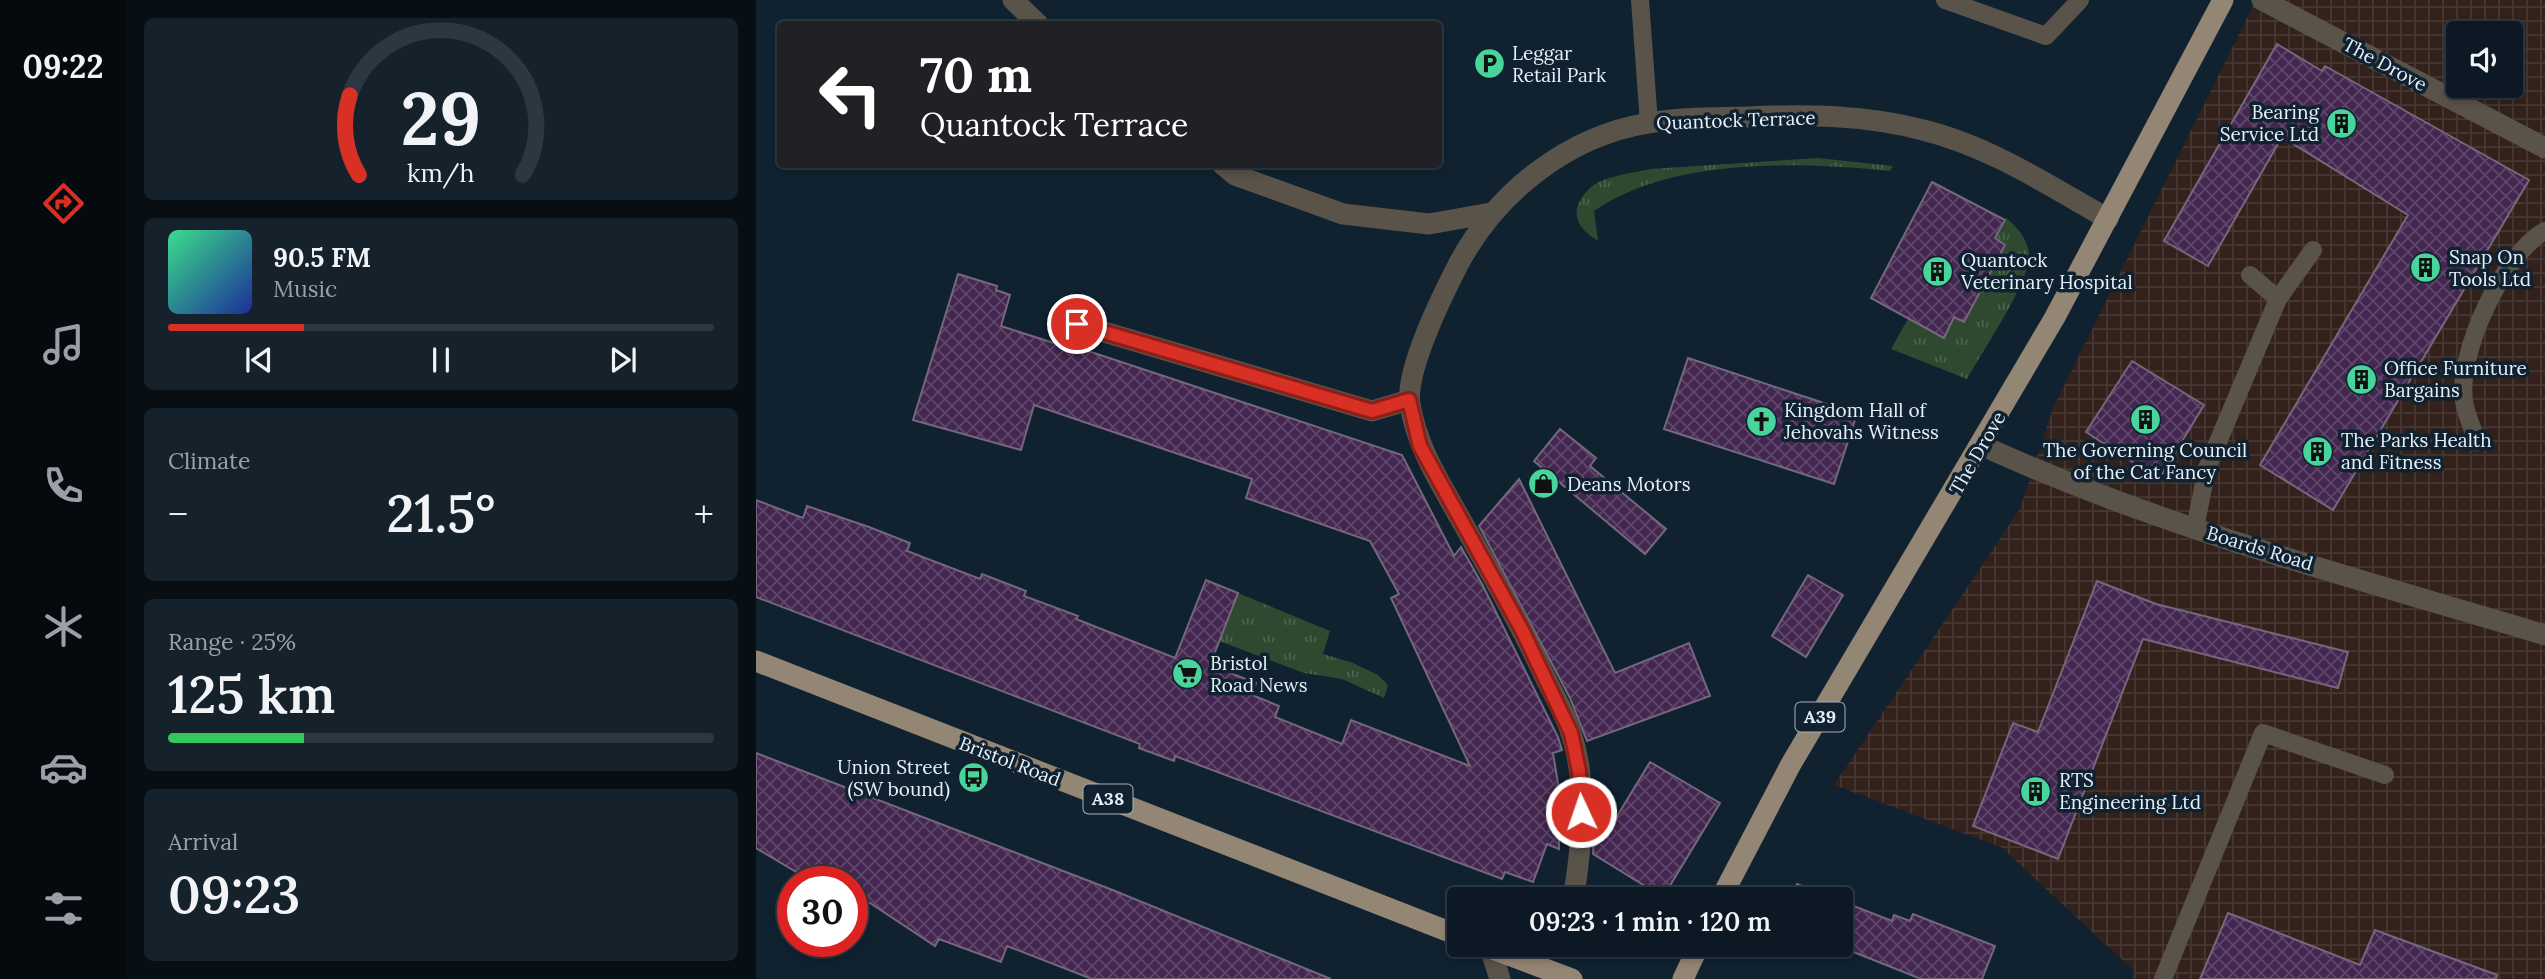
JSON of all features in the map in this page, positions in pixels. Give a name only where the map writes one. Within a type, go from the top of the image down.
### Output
[{"type":"main road","name":"The Drove","points":[[1727,887],[1791,764],[1982,445],[2108,219],[2222,0]]},
{"type":"main road","name":"Bristol Road","points":[[756,661],[1447,931]]},
{"type":"main road","points":[[1510,957],[1559,977]]},
{"type":"main road","points":[[1684,979],[1694,957]]},
{"type":"street","points":[[1013,0],[1035,21]]},
{"type":"street","name":"The Drove","points":[[2262,0],[2545,148]]},
{"type":"street","name":"Quantock Terrace","points":[[1575,887],[1580,852],[1581,812],[1579,771],[1571,733],[1522,630],[1420,446],[1409,400],[1421,349],[1443,295],[1468,246],[1491,213],[1548,162],[1590,140],[1649,123],[1789,115],[1859,118],[1926,130],[2006,162],[2108,219]]},
{"type":"street","points":[[1227,168],[1235,175],[1343,214],[1429,224],[1491,213]]},
{"type":"street","points":[[1077,324],[1372,411],[1409,400]]},
{"type":"street","name":"Boards Road","points":[[1982,445],[2061,482],[2195,528],[2545,635]]},
{"type":"street","points":[[1490,957],[1500,979]]},
{"type":"lane","points":[[1640,0],[1649,123]]},
{"type":"lane","points":[[1945,0],[2046,36],[2080,0]]},
{"type":"lane","points":[[2477,442],[2464,400],[2469,348],[2509,264],[2545,231]]},
{"type":"lane","points":[[2195,528],[2207,468],[2278,299],[2313,250]]},
{"type":"lane","points":[[2250,275],[2278,299]]},
{"type":"lane","points":[[2163,979],[2263,733],[2385,775]]},
{"type":"shaded area","points":[[2256,0],[2545,0],[2545,979],[2132,979],[2134,971],[2001,847],[1834,785],[2020,509],[2053,408]]},
{"type":"green space","points":[[1818,158],[1893,166],[1890,171],[1817,166],[1737,167],[1660,181],[1625,193],[1594,211],[1598,241],[1584,229],[1577,217],[1579,203],[1591,187],[1619,175],[1650,169]]},
{"type":"green space","points":[[2006,218],[2024,238],[2029,254],[2028,265],[2014,298],[1967,379],[1891,349],[1908,319],[1943,338],[1954,317],[1964,322],[2005,245],[1995,238]]},
{"type":"green space","points":[[1238,593],[1330,631],[1323,654],[1353,663],[1378,675],[1388,685],[1384,698],[1342,679],[1304,673],[1219,641]]},
{"type":"building","points":[[2277,44],[2322,71],[2325,66],[2529,180],[2333,510],[2260,465],[2408,215],[2282,137],[2208,266],[2164,241]]},
{"type":"building","name":"Quantock Veterinary Hospital","points":[[1932,182],[2005,220],[1995,238],[2005,245],[1964,322],[1954,317],[1944,338],[1871,298]]},
{"type":"building","points":[[958,274],[997,286],[996,290],[1010,295],[1001,326],[1063,346],[1064,343],[1402,455],[1454,556],[1461,547],[1482,584],[1562,750],[1553,753],[1564,820],[1568,821],[1567,839],[1559,834],[1559,849],[1547,844],[1533,882],[1505,872],[1502,879],[1175,756],[1174,761],[1139,748],[1140,744],[756,597],[756,500],[803,518],[807,506],[869,527],[910,543],[907,551],[980,579],[982,574],[1026,591],[1024,596],[1175,658],[1206,580],[1238,593],[1210,665],[1256,683],[1252,695],[1279,706],[1275,717],[1342,744],[1351,720],[1470,766],[1391,598],[1399,594],[1370,541],[1246,498],[1252,479],[1034,405],[1021,450],[913,420]]},
{"type":"building","name":"Kingdom Hall of Jehovahs Witness","points":[[1688,358],[1857,414],[1834,484],[1664,429]]},
{"type":"building","name":"The Governing Council of the Cat Fancy","points":[[2132,361],[2204,405],[2159,479],[2086,432]]},
{"type":"building","points":[[1560,429],[1596,458],[1590,466],[1666,529],[1645,554],[1534,461]]},
{"type":"building","points":[[1519,479],[1615,673],[1689,643],[1710,696],[1587,741],[1570,698],[1479,526]]},
{"type":"building","points":[[1808,575],[1843,595],[1806,657],[1772,636]]},
{"type":"building","points":[[2097,581],[2156,604],[2348,652],[2338,688],[2143,639],[2058,859],[1973,826],[2013,723],[2038,732]]},
{"type":"building","points":[[756,753],[1110,889],[1331,979],[1092,979],[1007,946],[1001,962],[939,939],[935,946],[868,902],[868,866],[786,866],[756,848]]},
{"type":"building","points":[[1650,762],[1720,803],[1669,887],[1647,887],[1593,854],[1594,828],[1608,831]]},
{"type":"building","points":[[1853,906],[1892,921],[1894,915],[1910,921],[1913,914],[1995,946],[1982,979],[1921,979],[1853,952]]},
{"type":"building","points":[[2228,913],[2360,965],[2375,930],[2497,975],[2496,979],[2200,979]]},
{"type":"place","name":"Leggar Retail Park","points":[[1489,64]]},
{"type":"place","name":"Bearing Service Ltd","points":[[2342,123]]},
{"type":"place","name":"Snap On Tools Ltd","points":[[2426,268]]},
{"type":"place","name":"Quantock Veterinary Hospital","points":[[1938,271]]},
{"type":"place","name":"Office Furniture Bargains","points":[[2361,379]]},
{"type":"place","name":"The Governing Council of the Cat Fancy","points":[[2145,419]]},
{"type":"place","name":"Kingdom Hall of Jehovahs Witness","points":[[1761,421]]},
{"type":"place","name":"The Parks Health and Fitness","points":[[2318,451]]},
{"type":"place","name":"Deans Motors","points":[[1544,484]]},
{"type":"place","name":"Bristol Road News","points":[[1187,674]]},
{"type":"place","name":"Union Street (SW bound)","points":[[973,778]]},
{"type":"place","name":"RTS Engineering Ltd","points":[[2036,791]]},
{"type":"route","points":[[1077,324],[1325,400],[1372,411],[1409,400],[1420,446],[1522,630],[1571,733],[1579,771],[1581,812]]}]
